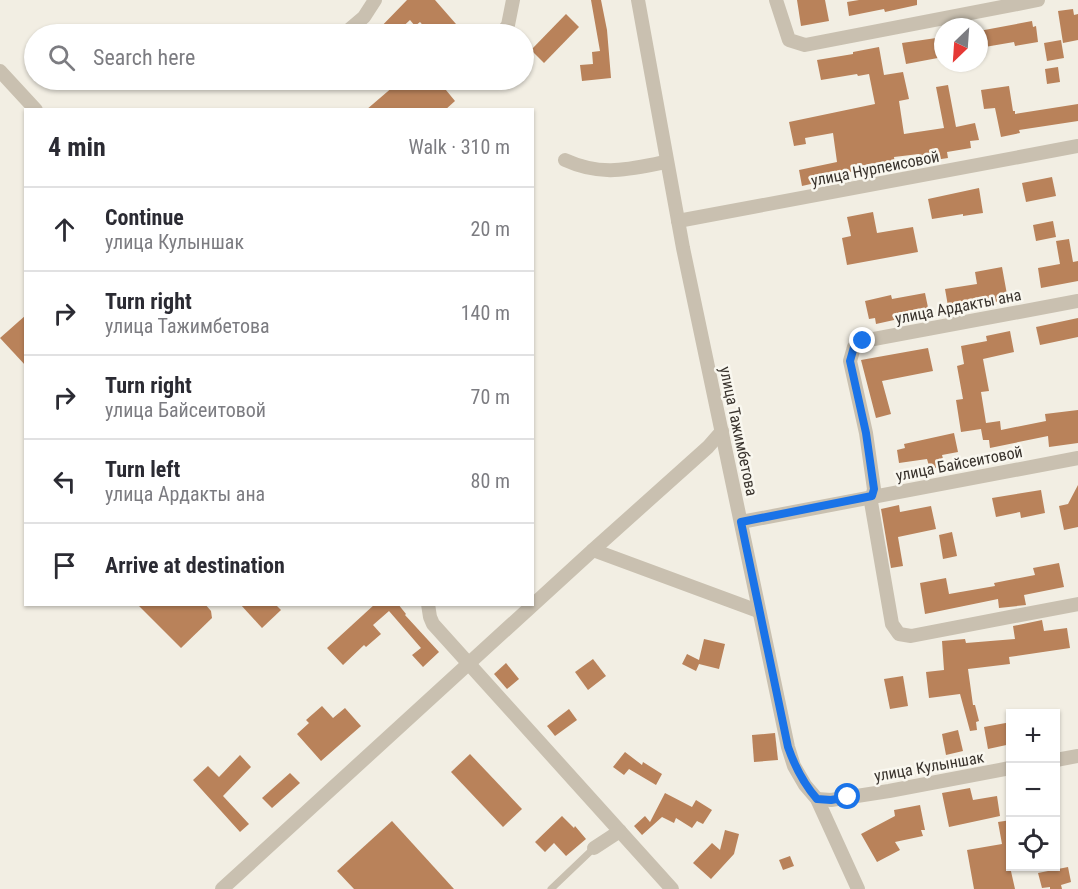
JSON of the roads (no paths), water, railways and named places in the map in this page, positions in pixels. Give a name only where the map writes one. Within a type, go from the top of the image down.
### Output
[{"type":"street","points":[[356,24],[364,17],[375,0]]},
{"type":"street","points":[[508,24],[513,0]]},
{"type":"street","name":"улица Тажимбетова","points":[[638,0],[666,162],[788,747],[794,766],[805,785],[817,799],[858,889]]},
{"type":"street","points":[[776,0],[789,40],[805,45],[1038,0]]},
{"type":"street","points":[[0,71],[34,108]]},
{"type":"street","name":"улица Нурпеисовой","points":[[678,221],[1078,146]]},
{"type":"street","points":[[565,160],[598,170],[621,171],[666,162]]},
{"type":"street","name":"улица Ардакты ана","points":[[1078,301],[863,341],[854,347],[850,361],[866,433],[874,489],[872,496],[892,624],[899,634],[911,636],[1078,604]]},
{"type":"street","points":[[534,604],[708,447],[722,431]]},
{"type":"street","name":"улица Байсеитовой","points":[[741,522],[1078,458]]},
{"type":"street","points":[[593,550],[758,611]]},
{"type":"street","points":[[428,606],[433,624],[672,889]]},
{"type":"street","points":[[222,889],[532,606]]},
{"type":"street","points":[[1060,759],[1078,756]]},
{"type":"street","name":"улица Кулыншак","points":[[817,799],[831,800],[1006,769]]},
{"type":"street","points":[[594,848],[620,831]]},
{"type":"lane","points":[[551,889],[594,848]]}]
